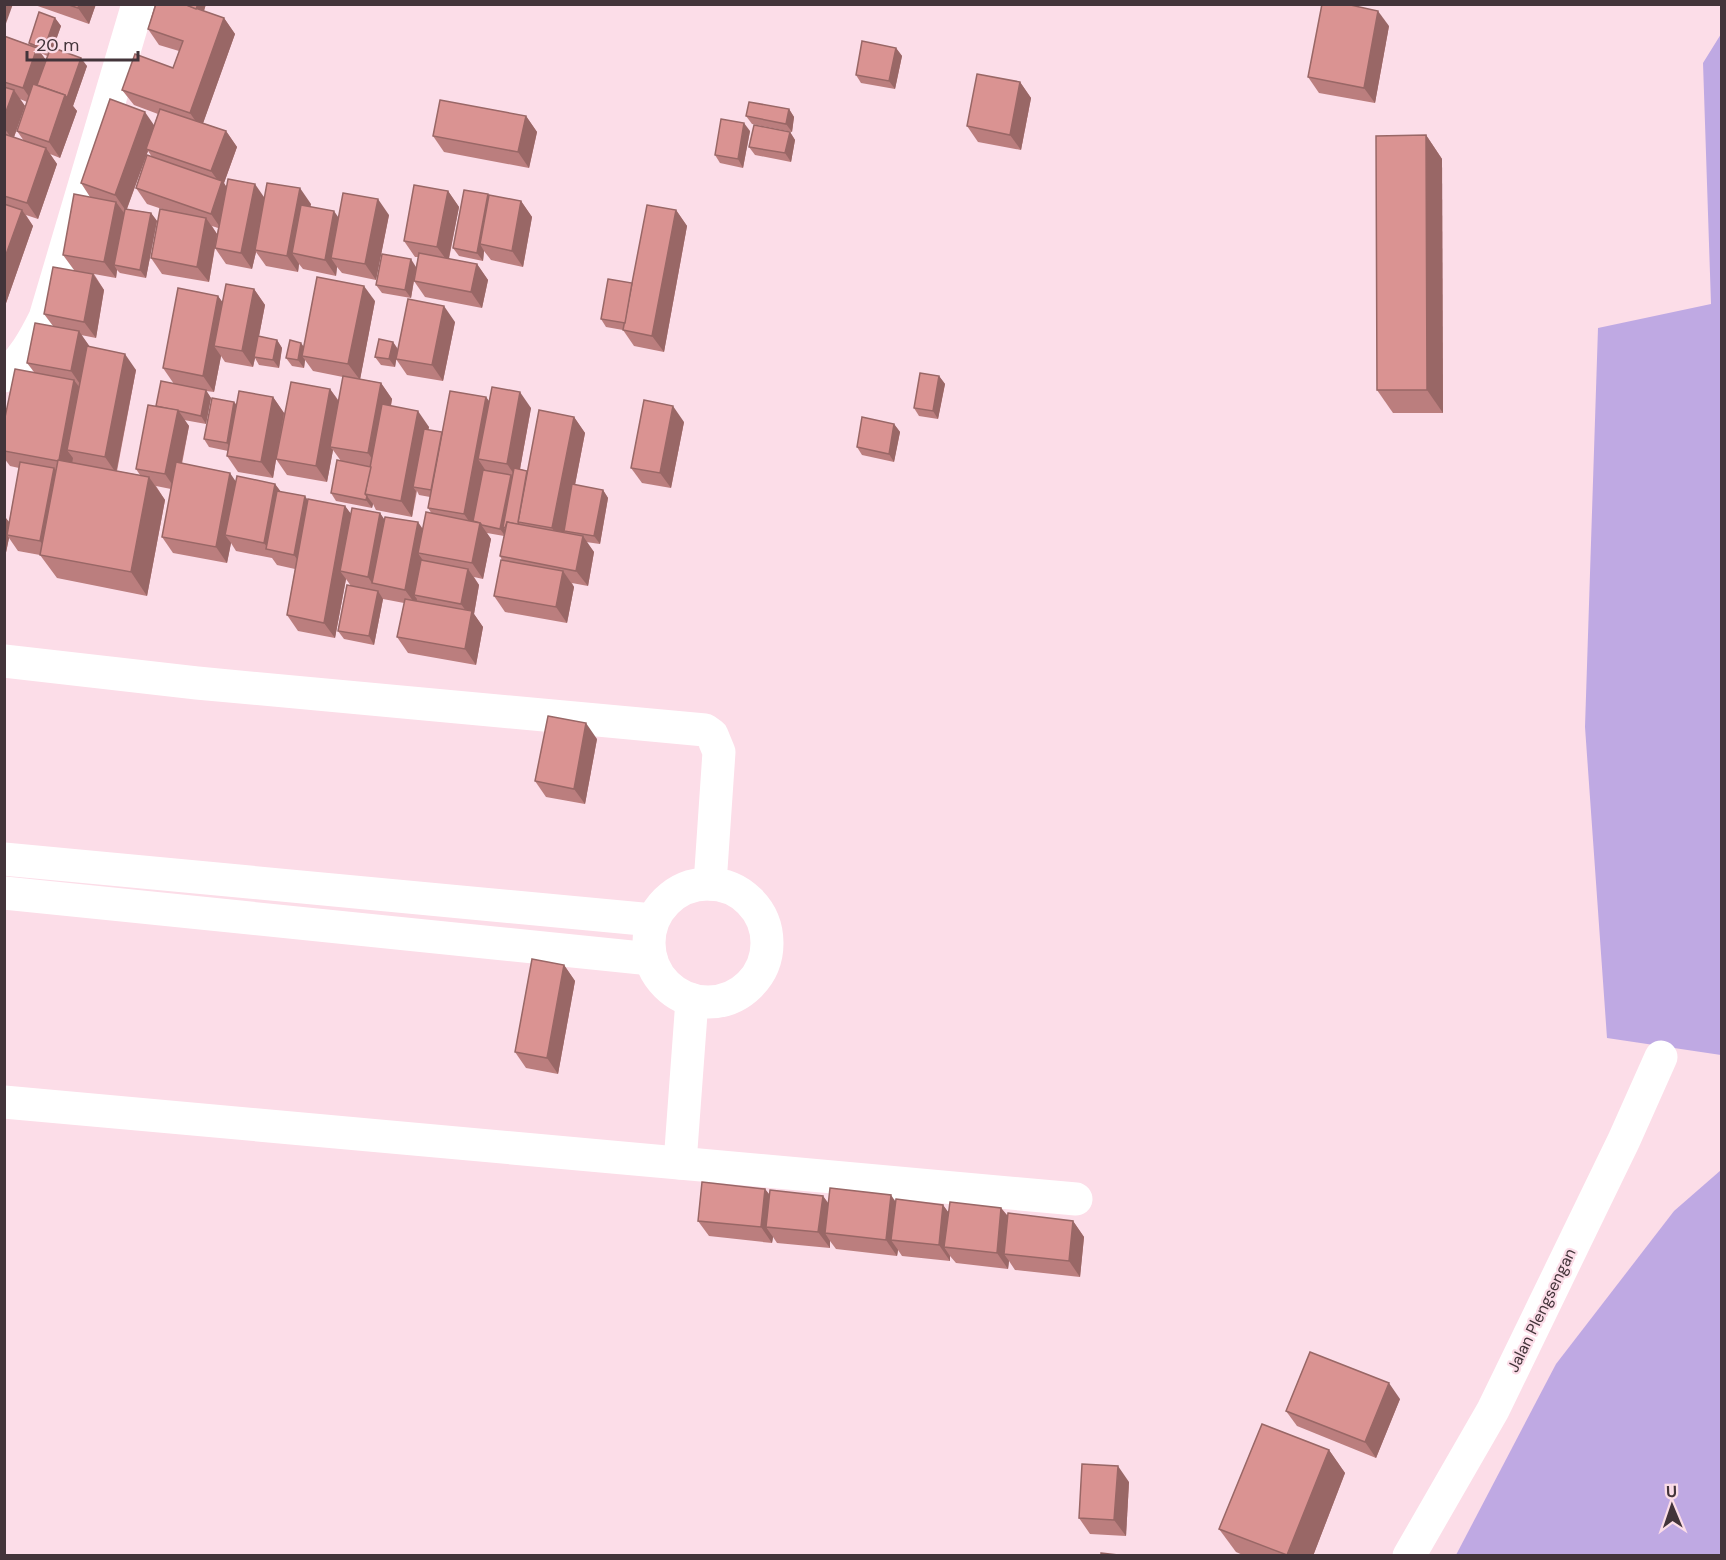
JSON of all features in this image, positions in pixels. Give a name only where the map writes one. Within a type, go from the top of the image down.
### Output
[{"type":"street","points":[[4,376],[15,367],[31,345],[45,318],[138,4]]},
{"type":"street","points":[[4,661],[197,683],[705,730],[712,735],[719,752],[710,884]]},
{"type":"street","points":[[4,859],[653,920]]},
{"type":"street","points":[[710,884],[729,888],[747,898],[759,913],[766,932],[767,952],[760,970],[748,986],[732,997],[712,1002],[692,1000],[666,985],[657,973],[651,959],[648,939],[653,920],[663,905],[676,893],[692,886],[710,884]]},
{"type":"street","points":[[4,893],[651,959]]},
{"type":"street","points":[[680,1163],[692,1000]]},
{"type":"street","name":"Jalan Plengsengan","points":[[1409,1556],[1492,1410],[1624,1140],[1661,1057]]},
{"type":"street","points":[[4,1102],[1076,1199]]},
{"type":"shaded area","points":[[1721,34],[1722,1055],[1607,1038],[1585,727],[1598,328],[1711,304],[1703,63]]},
{"type":"shaded area","points":[[1721,1170],[1721,1555],[1456,1555],[1556,1364],[1674,1211]]},
{"type":"building","points":[[66,4],[79,4],[78,8]]},
{"type":"building","points":[[156,4],[184,4],[224,18],[190,113],[122,90],[135,54],[173,68],[183,41],[148,29]]},
{"type":"building","points":[[184,4],[198,4],[196,9]]},
{"type":"building","points":[[1322,4],[1346,4],[1378,11],[1364,88],[1308,77]]},
{"type":"building","points":[[39,12],[55,18],[44,49],[29,43]]},
{"type":"building","points":[[4,36],[37,48],[23,88],[4,82]]},
{"type":"building","points":[[862,41],[896,48],[889,81],[856,75]]},
{"type":"building","points":[[51,47],[81,58],[67,98],[65,95],[37,85]]},
{"type":"building","points":[[977,74],[1020,82],[1010,135],[967,126]]},
{"type":"building","points":[[33,84],[65,95],[49,142],[17,131]]},
{"type":"building","points":[[4,87],[14,90],[4,117]]},
{"type":"building","points":[[110,99],[145,112],[115,195],[81,183]]},
{"type":"building","points":[[440,100],[526,116],[518,152],[433,136]]},
{"type":"building","points":[[749,102],[789,109],[786,124],[746,116]]},
{"type":"building","points":[[160,109],[226,131],[211,171],[146,149]]},
{"type":"building","points":[[721,119],[744,123],[738,159],[715,155]]},
{"type":"building","points":[[754,125],[790,132],[785,153],[749,147]]},
{"type":"building","points":[[4,134],[46,148],[27,203],[4,196]]},
{"type":"building","points":[[1426,135],[1427,390],[1377,390],[1376,136]]},
{"type":"building","points":[[147,155],[222,181],[211,214],[136,188]]},
{"type":"building","points":[[228,179],[255,184],[241,253],[215,248]]},
{"type":"building","points":[[267,183],[300,188],[287,256],[255,250]]},
{"type":"building","points":[[414,185],[448,191],[437,247],[404,241]]},
{"type":"building","points":[[464,190],[488,194],[477,253],[453,248]]},
{"type":"building","points":[[343,193],[378,199],[365,264],[331,258]]},
{"type":"building","points":[[74,194],[116,202],[104,262],[63,255]]},
{"type":"building","points":[[489,195],[521,201],[512,251],[480,244]]},
{"type":"building","points":[[4,204],[22,210],[4,260]]},
{"type":"building","points":[[301,205],[334,211],[325,260],[292,253]]},
{"type":"building","points":[[647,205],[676,210],[652,336],[623,330]]},
{"type":"building","points":[[125,209],[151,213],[140,270],[114,265]]},
{"type":"building","points":[[160,209],[206,218],[197,267],[151,258]]},
{"type":"building","points":[[419,253],[477,264],[471,292],[414,281]]},
{"type":"building","points":[[382,254],[411,259],[405,290],[376,285]]},
{"type":"building","points":[[53,267],[93,274],[84,322],[44,314]]},
{"type":"building","points":[[317,277],[364,286],[348,364],[302,356]]},
{"type":"building","points":[[608,279],[632,283],[625,323],[601,319]]},
{"type":"building","points":[[226,284],[254,289],[242,351],[214,346]]},
{"type":"building","points":[[178,288],[218,296],[203,376],[163,368]]},
{"type":"building","points":[[408,299],[444,306],[432,365],[396,359]]},
{"type":"building","points":[[35,323],[79,331],[71,371],[27,363]]},
{"type":"building","points":[[258,336],[277,340],[273,360],[254,357]]},
{"type":"building","points":[[379,339],[393,342],[389,359],[375,357]]},
{"type":"building","points":[[290,340],[301,343],[298,360],[286,358]]},
{"type":"building","points":[[87,346],[125,354],[105,457],[67,450]]},
{"type":"building","points":[[15,369],[74,380],[58,461],[4,451],[4,422]]},
{"type":"building","points":[[920,373],[939,376],[933,411],[914,408]]},
{"type":"building","points":[[343,376],[381,383],[368,453],[330,447]]},
{"type":"building","points":[[161,381],[206,390],[201,416],[156,406]]},
{"type":"building","points":[[291,382],[330,389],[316,466],[276,459]]},
{"type":"building","points":[[492,387],[520,392],[507,464],[478,459]]},
{"type":"building","points":[[239,391],[273,397],[261,462],[227,456]]},
{"type":"building","points":[[450,391],[486,397],[464,514],[428,508]]},
{"type":"building","points":[[212,398],[234,402],[227,443],[204,439]]},
{"type":"building","points":[[644,400],[673,406],[660,473],[631,468]]},
{"type":"building","points":[[382,404],[418,411],[401,501],[365,494]]},
{"type":"building","points":[[148,405],[178,410],[165,474],[136,469]]},
{"type":"building","points":[[539,410],[574,417],[552,528],[518,522]]},
{"type":"building","points":[[862,417],[894,424],[889,454],[857,447]]},
{"type":"building","points":[[424,429],[442,432],[431,490],[413,487]]},
{"type":"building","points":[[58,460],[149,477],[131,572],[40,555]]},
{"type":"building","points":[[337,460],[371,467],[365,494],[366,500],[331,493]]},
{"type":"building","points":[[20,462],[54,468],[40,541],[7,535]]},
{"type":"building","points":[[176,462],[230,473],[216,547],[162,537]]},
{"type":"building","points":[[514,468],[527,471],[519,525],[507,522],[505,528],[503,527]]},
{"type":"building","points":[[483,470],[511,475],[500,529],[473,521]]},
{"type":"building","points":[[237,476],[275,484],[264,543],[225,535]]},
{"type":"building","points":[[572,484],[603,490],[594,536],[564,531]]},
{"type":"building","points":[[277,491],[305,496],[294,555],[266,549]]},
{"type":"building","points":[[308,499],[345,506],[324,623],[287,615]]},
{"type":"building","points":[[352,508],[380,513],[368,577],[340,571]]},
{"type":"building","points":[[426,512],[480,523],[472,563],[418,553]]},
{"type":"building","points":[[385,517],[418,522],[405,590],[372,583]]},
{"type":"building","points":[[507,522],[583,536],[576,571],[500,556]]},
{"type":"building","points":[[421,560],[468,569],[461,604],[414,595]]},
{"type":"building","points":[[501,560],[563,571],[556,607],[494,596]]},
{"type":"building","points":[[347,585],[378,591],[369,636],[338,631]]},
{"type":"building","points":[[405,599],[472,611],[465,649],[397,637]]},
{"type":"building","points":[[548,716],[586,723],[574,789],[535,781]]},
{"type":"building","points":[[532,959],[564,965],[547,1058],[515,1052]]},
{"type":"building","points":[[702,1182],[765,1189],[761,1227],[698,1221]]},
{"type":"building","points":[[830,1188],[891,1195],[886,1240],[825,1233]]},
{"type":"building","points":[[770,1190],[823,1196],[818,1232],[766,1227]]},
{"type":"building","points":[[896,1199],[943,1205],[939,1245],[891,1240]]},
{"type":"building","points":[[950,1202],[1001,1208],[997,1253],[944,1247]]},
{"type":"building","points":[[1008,1213],[1073,1221],[1069,1261],[1004,1254]]},
{"type":"building","points":[[1310,1352],[1389,1383],[1365,1442],[1286,1411]]},
{"type":"building","points":[[1262,1424],[1329,1450],[1287,1555],[1219,1529]]},
{"type":"building","points":[[1082,1464],[1118,1466],[1114,1520],[1079,1518]]},
{"type":"building","points":[[1101,1553],[1127,1556],[1101,1556]]}]
